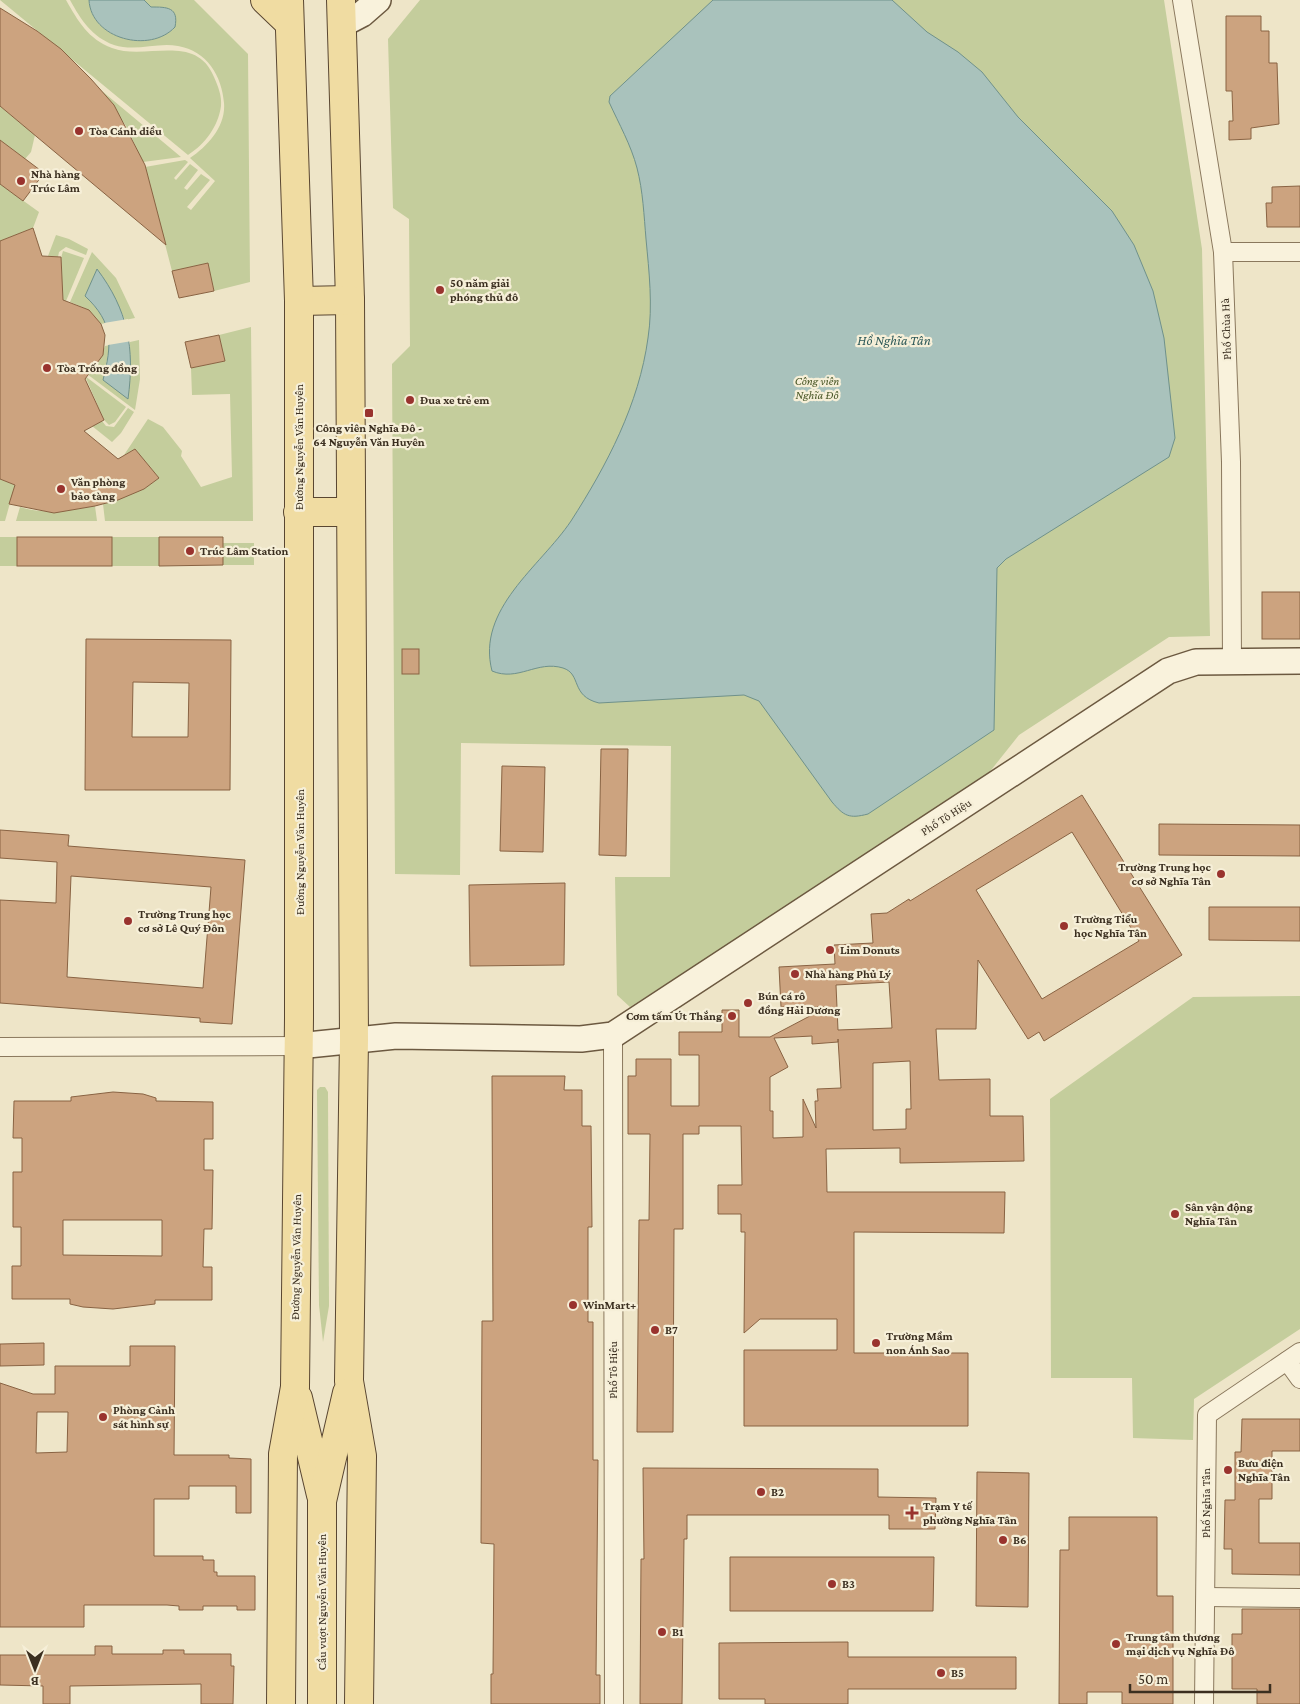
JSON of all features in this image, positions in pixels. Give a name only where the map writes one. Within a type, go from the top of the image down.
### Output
[{"type":"main road","points":[[265,0],[289,12]]},
{"type":"main road","name":"Đường Nguyễn Văn Huyên","points":[[281,1704],[283,1454],[295,1386],[298,1046],[299,301],[289,12]]},
{"type":"main road","points":[[341,12],[350,300],[354,1040],[349,1381],[362,1456],[359,1704]]},
{"type":"main road","points":[[299,301],[350,300]]},
{"type":"main road","points":[[298,512],[351,512]]},
{"type":"main road","name":"Cầu vượt Nguyễn Văn Huyên","points":[[322,1704],[322,1501],[349,1381]]},
{"type":"main road","name":"Cầu vượt Nguyễn Văn Huyên","points":[[295,1386],[322,1501]]},
{"type":"street","points":[[341,12],[362,14],[378,0]]},
{"type":"street","name":"Phố Chùa Hà","points":[[1182,0],[1222,252],[1231,462],[1232,662]]},
{"type":"street","points":[[1222,252],[1300,252]]},
{"type":"street","name":"Phố Tô Hiệu","points":[[298,1046],[396,1036],[580,1039],[613,1035],[1168,671],[1196,662],[1300,661]]},
{"type":"street","name":"Phố Tô Hiệu","points":[[613,1035],[614,1704]]},
{"type":"street","points":[[0,1047],[298,1046]]},
{"type":"street","points":[[1293,1357],[1300,1379]]},
{"type":"street","name":"Phố Nghĩa Tân","points":[[1204,1704],[1206,1415],[1293,1357]]},
{"type":"street","points":[[1206,1597],[1300,1598]]},
{"type":"green space","points":[[0,0],[66,0],[90,34],[96,40],[112,48],[139,52],[183,51],[195,55],[206,63],[219,91],[221,106],[214,128],[200,146],[188,155]]},
{"type":"green space","points":[[70,0],[89,0],[92,13],[110,33],[137,41],[151,40],[164,35],[175,27],[163,7],[151,7],[144,0],[194,0],[248,54],[250,282],[214,291],[208,263],[172,271],[145,167],[185,160],[188,162],[174,178],[176,180],[190,164],[198,170],[184,188],[187,190],[201,174],[210,180],[187,207],[191,210],[215,181],[190,158],[215,135],[222,120],[224,111],[223,93],[211,66],[197,53],[178,46],[162,45],[130,48],[106,42],[93,33]]},
{"type":"green space","name":"Công viên Nghĩa Đô","points":[[420,0],[1164,0],[1202,249],[1210,636],[1169,637],[1019,735],[980,784],[630,1007],[617,995],[615,877],[670,877],[671,746],[461,743],[460,875],[395,874],[392,364],[410,346],[409,219],[393,208],[388,39]]},
{"type":"green space","points":[[102,91],[181,157],[143,162],[126,126]]},
{"type":"green space","points":[[0,106],[35,135],[31,152],[25,159],[0,140]]},
{"type":"green space","points":[[0,184],[39,212],[33,228],[0,241]]},
{"type":"green space","points":[[56,235],[69,239],[88,249],[86,255],[66,247],[59,252],[58,257],[48,256]]},
{"type":"green space","points":[[63,251],[84,258],[66,301],[63,302],[61,258]]},
{"type":"green space","points":[[92,252],[116,278],[135,318],[125,320],[104,279],[85,296],[101,313],[106,323],[101,324],[89,310],[70,302]]},
{"type":"green space","points":[[251,327],[253,521],[105,521],[103,504],[144,489],[159,478],[135,449],[124,455],[148,419],[163,427],[182,451],[181,456],[201,487],[232,477],[230,394],[192,395],[191,368],[225,361],[219,335]]},
{"type":"green space","points":[[139,340],[140,379],[135,410],[87,374],[98,364],[105,346],[110,345],[103,380],[128,398],[130,342]]},
{"type":"green space","points":[[85,376],[126,407],[115,422],[109,425],[104,420]]},
{"type":"green space","points":[[128,408],[134,412],[121,433],[112,442],[92,426],[102,421],[106,426],[114,427]]},
{"type":"green space","points":[[0,479],[15,485],[5,521],[0,521]]},
{"type":"green space","points":[[95,506],[97,521],[16,521],[20,507],[48,511]]},
{"type":"green space","points":[[0,537],[17,537],[17,566],[0,566]]},
{"type":"green space","points":[[112,537],[159,537],[159,566],[112,566]]},
{"type":"green space","points":[[223,543],[254,543],[254,565],[223,565]]},
{"type":"green space","name":"Sân vận động Nghĩa Tân","points":[[1300,996],[1300,1329],[1194,1399],[1193,1440],[1133,1438],[1132,1378],[1051,1378],[1050,1099],[1193,997]]},
{"type":"green space","points":[[320,1087],[325,1087],[328,1092],[329,1306],[323,1342],[319,1305],[317,1090]]},
{"type":"water","points":[[89,0],[144,0],[151,7],[167,8],[173,12],[176,20],[175,27],[164,35],[151,40],[137,41],[123,38],[110,33],[100,24],[92,13]]},
{"type":"water","name":"Hồ Nghĩa Tân","points":[[713,0],[892,0],[927,32],[958,52],[982,72],[1018,117],[1112,211],[1134,245],[1153,291],[1164,338],[1175,438],[1169,457],[1006,559],[997,568],[994,730],[868,814],[851,816],[836,807],[759,701],[744,695],[599,703],[590,700],[584,695],[573,675],[563,668],[545,667],[510,674],[492,671],[490,649],[493,628],[502,608],[528,572],[571,521],[597,478],[620,433],[644,363],[648,338],[650,301],[642,195],[634,159],[609,102],[610,96]]},
{"type":"water","points":[[97,269],[116,299],[127,330],[130,363],[128,399],[103,380],[109,345],[106,325],[101,315],[85,296]]},
{"type":"pier","points":[[128,319],[132,341],[108,345],[104,323]]},
{"type":"building","name":"Tòa Cánh diều","points":[[0,8],[37,31],[61,49],[114,105],[145,165],[166,245],[0,106]]},
{"type":"building","points":[[1226,16],[1261,16],[1261,31],[1269,31],[1269,63],[1277,63],[1279,124],[1251,128],[1251,139],[1229,140],[1229,121],[1233,121],[1232,91],[1226,91]]},
{"type":"building","points":[[0,140],[44,173],[23,201],[0,184]]},
{"type":"building","points":[[1300,186],[1300,227],[1267,227],[1266,203],[1272,203],[1272,187]]},
{"type":"building","name":"Tòa Trống đồng","points":[[33,228],[42,256],[61,257],[63,300],[89,310],[101,324],[105,335],[103,355],[85,379],[104,420],[84,431],[118,459],[135,449],[159,478],[144,489],[118,500],[54,513],[9,504],[15,485],[0,479],[0,241]]},
{"type":"building","points":[[208,263],[214,291],[179,298],[172,271]]},
{"type":"building","points":[[219,335],[225,361],[191,368],[185,342]]},
{"type":"building","points":[[17,537],[112,537],[112,566],[17,566]]},
{"type":"building","points":[[159,537],[223,537],[223,565],[159,566]]},
{"type":"building","points":[[1262,592],[1300,592],[1300,639],[1262,639]]},
{"type":"building","points":[[86,639],[231,640],[230,790],[85,790]],"holes":[[[133,682],[189,683],[188,737],[132,737]]]},
{"type":"building","points":[[402,649],[419,649],[419,674],[402,674]]},
{"type":"building","points":[[601,749],[628,749],[626,856],[599,855]]},
{"type":"building","points":[[502,766],[545,767],[543,852],[500,851]]},
{"type":"building","points":[[1082,795],[1182,955],[1044,1041],[1039,1032],[1028,1039],[978,960],[976,1029],[936,1029],[939,1080],[990,1079],[990,1116],[1023,1116],[1024,1161],[900,1163],[900,1148],[826,1149],[827,1192],[1005,1192],[1004,1233],[854,1232],[854,1353],[968,1353],[968,1426],[744,1426],[744,1350],[837,1350],[837,1319],[760,1319],[744,1333],[745,1232],[741,1232],[741,1214],[718,1214],[718,1185],[742,1185],[741,1126],[699,1126],[699,1134],[683,1134],[683,1229],[674,1229],[673,1432],[637,1432],[639,1220],[649,1220],[650,1134],[628,1134],[628,1076],[636,1076],[636,1059],[671,1059],[671,1106],[699,1106],[699,1055],[679,1055],[679,1032],[722,1032],[722,1010],[739,1010],[739,1037],[770,1037],[827,1007],[781,1007],[779,967],[835,964],[834,945],[873,943],[871,914],[887,913],[909,899],[910,901]],"holes":[[[1072,832],[1139,941],[1042,999],[976,890]],[[889,982],[892,1028],[838,1030],[836,985]],[[812,1036],[812,1044],[838,1042],[838,1039],[841,1088],[817,1089],[818,1101],[815,1101],[816,1128],[803,1099],[803,1137],[773,1138],[773,1111],[770,1111],[770,1077],[788,1067],[774,1038]],[[910,1061],[911,1109],[906,1109],[906,1129],[873,1130],[873,1063]]]},
{"type":"building","points":[[1159,824],[1300,825],[1300,856],[1159,855]]},
{"type":"building","points":[[0,830],[69,835],[68,846],[245,860],[232,1024],[200,1022],[200,1018],[0,1003],[0,900],[56,903],[57,862],[0,858]],"holes":[[[71,876],[211,887],[203,988],[67,977]]]},
{"type":"building","points":[[565,883],[564,965],[470,966],[469,885]]},
{"type":"building","points":[[1209,907],[1300,907],[1300,941],[1209,940]]},
{"type":"building","points":[[492,1076],[565,1076],[564,1090],[582,1090],[582,1126],[591,1126],[592,1227],[588,1227],[588,1322],[593,1322],[593,1460],[598,1460],[596,1675],[600,1675],[600,1704],[491,1704],[494,1544],[481,1543],[482,1321],[493,1321]]},
{"type":"building","points":[[113,1092],[143,1094],[156,1098],[156,1101],[213,1102],[213,1139],[204,1139],[204,1170],[213,1170],[212,1229],[204,1229],[203,1267],[212,1267],[212,1300],[155,1300],[155,1304],[113,1309],[70,1304],[70,1299],[12,1299],[12,1266],[21,1266],[21,1227],[13,1227],[13,1172],[22,1172],[22,1138],[13,1138],[14,1101],[71,1101],[71,1097]],"holes":[[[63,1220],[162,1220],[162,1256],[63,1255]]]},
{"type":"building","points":[[44,1343],[44,1365],[0,1366],[0,1344]]},
{"type":"building","points":[[130,1346],[175,1346],[174,1455],[229,1455],[229,1458],[251,1459],[251,1513],[236,1513],[236,1486],[189,1486],[189,1499],[154,1499],[154,1556],[203,1556],[203,1560],[214,1560],[214,1572],[217,1572],[217,1576],[255,1576],[255,1610],[237,1610],[237,1606],[203,1606],[203,1610],[179,1610],[179,1606],[167,1605],[84,1605],[84,1627],[0,1627],[0,1383],[33,1394],[55,1394],[55,1366],[130,1366]],"holes":[[[37,1412],[68,1412],[67,1452],[36,1453]]]},
{"type":"building","points":[[1242,1419],[1300,1419],[1300,1451],[1272,1451],[1272,1499],[1259,1499],[1259,1543],[1300,1543],[1300,1575],[1232,1574],[1232,1549],[1224,1549],[1225,1500],[1235,1500],[1235,1452],[1241,1452]]},
{"type":"building","points":[[643,1468],[878,1469],[878,1497],[936,1498],[935,1529],[889,1529],[889,1515],[687,1515],[687,1539],[684,1539],[682,1704],[640,1704],[641,1559],[644,1559]]},
{"type":"building","name":"B6","points":[[977,1472],[1029,1473],[1028,1607],[976,1606]]},
{"type":"building","name":"Trung tâm thương mại dịch vụ Nghĩa Đô","points":[[1069,1517],[1157,1517],[1157,1596],[1173,1596],[1173,1704],[1122,1704],[1122,1692],[1087,1692],[1087,1704],[1059,1704],[1060,1550],[1069,1550]]},
{"type":"building","name":"B3","points":[[730,1557],[934,1557],[933,1611],[730,1611]]},
{"type":"building","points":[[1242,1609],[1300,1609],[1300,1704],[1257,1704],[1257,1689],[1232,1689],[1232,1634],[1242,1634]]},
{"type":"building","points":[[848,1642],[848,1657],[1016,1657],[1016,1689],[848,1689],[848,1704],[765,1704],[765,1699],[719,1699],[719,1643]]},
{"type":"building","points":[[95,1646],[112,1646],[112,1654],[163,1654],[163,1650],[184,1650],[184,1654],[231,1654],[231,1666],[234,1666],[233,1704],[201,1704],[201,1684],[70,1686],[70,1704],[43,1704],[43,1686],[0,1685],[0,1655],[95,1655]]},
{"type":"place","name":"Tòa Cánh diều","points":[[79,131]]},
{"type":"place","name":"Nhà hàng Trúc Lâm","points":[[21,181]]},
{"type":"place","name":"50 năm giải phóng thủ đô","points":[[440,290]]},
{"type":"place","name":"Tòa Trống đồng","points":[[47,368]]},
{"type":"place","name":"Đua xe trẻ em","points":[[410,400]]},
{"type":"place","name":"Công viên Nghĩa Đô - 64 Nguyễn Văn Huyên","points":[[369,413]]},
{"type":"place","name":"Văn phòng bảo tàng","points":[[61,489]]},
{"type":"place","name":"Trúc Lâm Station","points":[[190,551]]},
{"type":"place","name":"Trường Trung học cơ sở Nghĩa Tân","points":[[1221,874]]},
{"type":"place","name":"Trường Trung học cơ sở Lê Quý Đôn","points":[[128,921]]},
{"type":"place","name":"Trường Tiểu học Nghĩa Tân","points":[[1064,926]]},
{"type":"place","name":"Lim Donuts","points":[[830,950]]},
{"type":"place","name":"Nhà hàng Phủ Lý","points":[[795,974]]},
{"type":"place","name":"Bún cá rô đồng Hải Dương","points":[[748,1003]]},
{"type":"place","name":"Cơm tấm Út Thắng","points":[[732,1016]]},
{"type":"place","name":"Sân vận động Nghĩa Tân","points":[[1175,1214]]},
{"type":"place","name":"WinMart+","points":[[573,1305]]},
{"type":"place","name":"B7","points":[[655,1330]]},
{"type":"place","name":"Trường Mầm non Ánh Sao","points":[[876,1343]]},
{"type":"place","name":"Phòng Cảnh sát hình sự","points":[[103,1417]]},
{"type":"place","name":"Bưu điện Nghĩa Tân","points":[[1228,1470]]},
{"type":"place","name":"B2","points":[[761,1492]]},
{"type":"place","name":"Trạm Y tế phường Nghĩa Tân","points":[[912,1513]]},
{"type":"place","name":"B6","points":[[1003,1540]]},
{"type":"place","name":"B3","points":[[832,1584]]},
{"type":"place","name":"B1","points":[[662,1632]]},
{"type":"place","name":"Trung tâm thương mại dịch vụ Nghĩa Đô","points":[[1116,1644]]},
{"type":"place","name":"B5","points":[[941,1673]]}]
